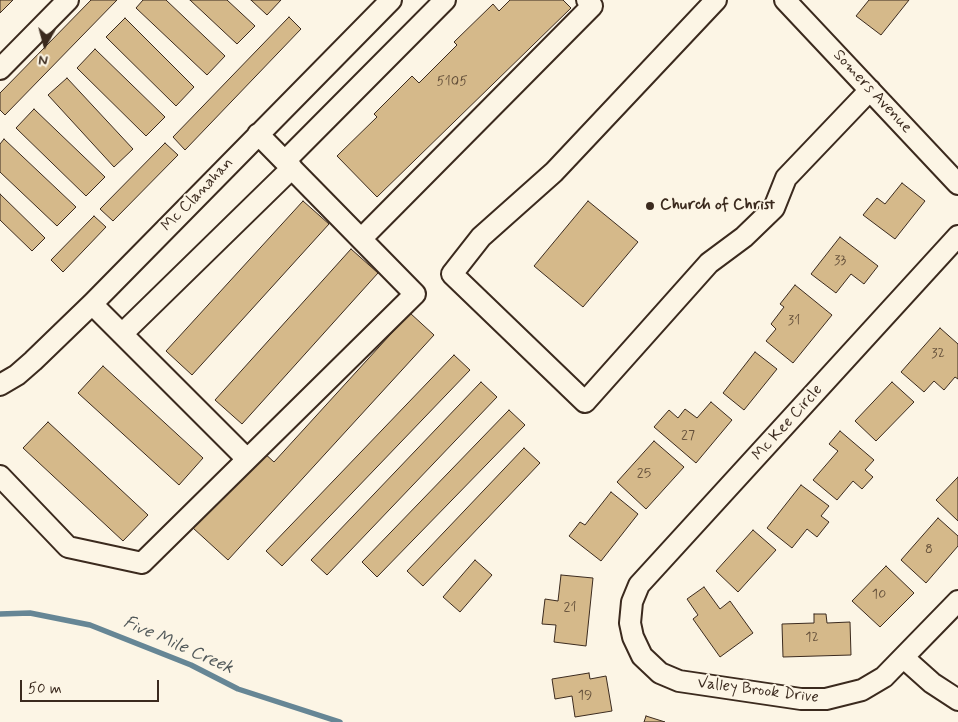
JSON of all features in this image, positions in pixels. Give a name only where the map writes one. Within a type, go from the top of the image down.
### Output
[{"type":"street","points":[[0,69],[68,0]]},
{"type":"street","name":"Mc Clanahan","points":[[0,385],[28,366],[92,304],[392,0]]},
{"type":"street","points":[[122,334],[445,0]]},
{"type":"street","points":[[362,238],[592,6],[587,0]]},
{"type":"street","points":[[712,4],[554,172],[481,237],[452,274],[585,402],[709,264],[744,237],[774,208],[786,178],[870,90]]},
{"type":"street","name":"Somers Avenue","points":[[796,4],[870,90],[958,184]]},
{"type":"street","points":[[0,476],[68,547],[142,563],[415,294],[258,134]]},
{"type":"street","name":"Mc Kee Circle","points":[[631,616],[632,602],[639,586],[958,236]]},
{"type":"street","points":[[92,304],[247,460]]},
{"type":"street","name":"Valley Brook Drive","points":[[631,616],[633,637],[642,656],[660,673],[695,684],[801,699],[826,699],[846,695],[874,684],[904,658],[958,601]]},
{"type":"street","points":[[904,658],[932,684],[958,700]]},
{"type":"building","points":[[0,0],[13,0],[0,13]]},
{"type":"building","points":[[91,0],[117,0],[5,115],[0,110],[0,93]]},
{"type":"building","points":[[143,0],[166,0],[225,56],[207,75],[136,8]]},
{"type":"building","points":[[190,0],[227,0],[255,26],[237,44]]},
{"type":"building","points":[[251,0],[281,0],[267,15]]},
{"type":"building","points":[[510,0],[563,0],[571,8],[377,197],[337,156],[377,117],[374,114],[412,76],[419,83],[457,45],[454,42],[493,4],[499,11]]},
{"type":"building","points":[[869,0],[909,0],[881,35],[856,16]]},
{"type":"building","points":[[289,17],[301,29],[185,150],[173,137]]},
{"type":"building","points":[[125,18],[194,87],[176,106],[106,37]]},
{"type":"building","points":[[95,49],[165,117],[146,136],[77,68]]},
{"type":"building","points":[[67,78],[133,149],[114,167],[48,95]]},
{"type":"building","points":[[34,109],[105,177],[86,196],[16,128]]},
{"type":"building","points":[[4,139],[76,207],[57,226],[0,172],[0,144]]},
{"type":"building","points":[[165,143],[178,155],[113,221],[100,209]]},
{"type":"building","points":[[902,183],[925,201],[895,239],[863,215],[877,198],[885,204]]},
{"type":"building","points":[[0,194],[45,238],[32,251],[0,220]]},
{"type":"building","points":[[303,201],[329,224],[192,375],[166,351]]},
{"type":"building","points":[[588,201],[638,242],[583,307],[534,266]]},
{"type":"building","points":[[94,216],[106,227],[63,272],[51,260]]},
{"type":"building","points":[[840,237],[878,266],[864,284],[851,274],[836,293],[811,274]]},
{"type":"building","points":[[351,249],[378,273],[242,424],[215,400]]},
{"type":"building","points":[[795,285],[832,315],[793,363],[766,341],[776,329],[771,324],[784,307],[780,304]]},
{"type":"building","points":[[410,313],[434,335],[228,560],[193,528],[263,452],[274,462]]},
{"type":"building","points":[[940,328],[958,344],[958,379],[955,377],[944,390],[934,381],[924,392],[901,372]]},
{"type":"building","points":[[755,352],[777,369],[744,410],[723,393]]},
{"type":"building","points":[[454,355],[470,370],[282,566],[266,551]]},
{"type":"building","points":[[103,366],[203,458],[179,485],[78,393]]},
{"type":"building","points":[[481,382],[497,397],[327,575],[311,560]]},
{"type":"building","points":[[892,382],[914,402],[876,441],[855,421]]},
{"type":"building","points":[[711,402],[732,420],[696,463],[654,427],[669,410],[678,418],[685,409],[697,418]]},
{"type":"building","points":[[509,410],[525,425],[377,577],[362,562]]},
{"type":"building","points":[[48,422],[148,515],[123,541],[23,448]]},
{"type":"building","points":[[840,431],[874,460],[865,470],[873,477],[862,489],[853,481],[837,500],[813,480],[838,451],[829,444]]},
{"type":"building","points":[[654,441],[684,467],[646,509],[617,482]]},
{"type":"building","points":[[524,448],[540,463],[423,586],[407,571]]},
{"type":"building","points":[[958,477],[958,521],[936,500]]},
{"type":"building","points":[[801,485],[829,506],[821,516],[829,522],[817,537],[807,529],[792,548],[767,528]]},
{"type":"building","points":[[611,492],[638,514],[601,561],[569,536],[580,522],[585,525]]},
{"type":"building","points":[[938,518],[958,536],[958,546],[926,583],[901,560]]},
{"type":"building","points":[[753,530],[776,550],[738,592],[716,571]]},
{"type":"building","points":[[475,560],[492,575],[460,612],[443,597]]},
{"type":"building","points":[[886,566],[914,593],[880,627],[852,601]]},
{"type":"building","points":[[561,575],[593,578],[586,646],[554,642],[556,625],[542,624],[545,599],[558,601]]},
{"type":"building","points":[[704,587],[720,609],[730,601],[753,633],[720,657],[693,619],[698,615],[687,599]]},
{"type":"building","points":[[814,614],[826,614],[827,623],[850,622],[851,655],[783,657],[782,624],[814,623]]},
{"type":"building","points":[[589,673],[590,679],[606,676],[612,711],[575,717],[572,696],[555,699],[552,679]]},
{"type":"building","points":[[646,716],[665,722],[644,722]]},
{"type":"waterway","name":"Five Mile Creek","points":[[0,614],[30,613],[90,625],[191,665],[238,689],[340,722]]},
{"type":"place","name":"Church of Christ","points":[[650,206]]}]
